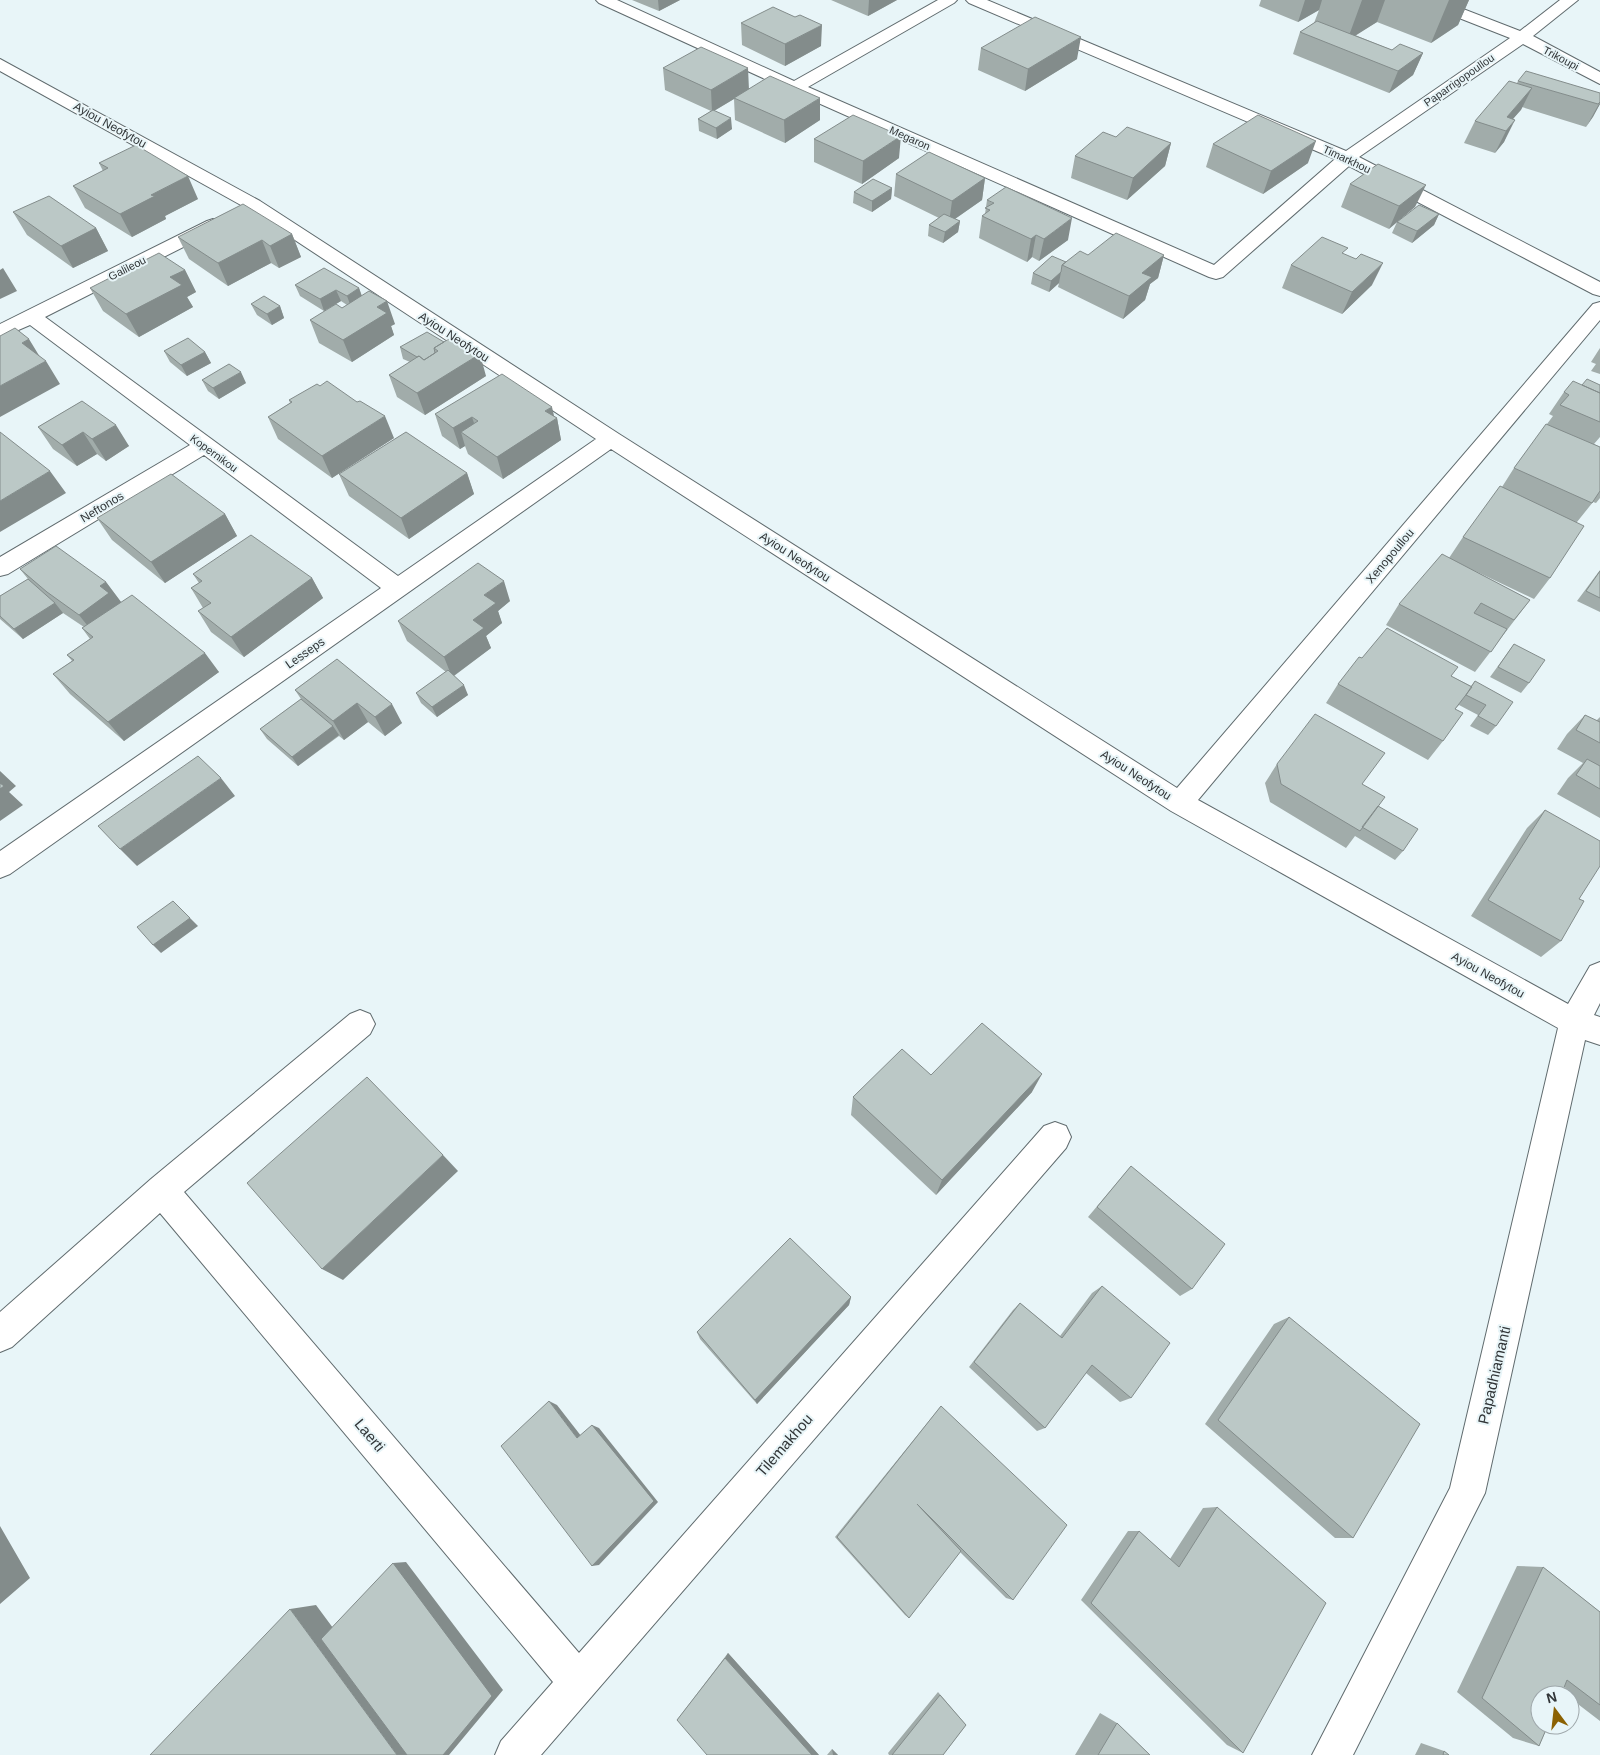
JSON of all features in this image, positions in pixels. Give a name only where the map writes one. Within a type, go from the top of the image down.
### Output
[{"type":"street","name":"Megaron","points":[[604,0],[795,87],[1216,273]]},
{"type":"street","points":[[795,87],[950,0]]},
{"type":"street","name":"Timarkhou","points":[[974,0],[1347,158],[1600,290]]},
{"type":"street","name":"Trikoupi","points":[[1426,0],[1522,37],[1600,79]]},
{"type":"street","name":"Paparrigopoullou","points":[[1216,273],[1347,158],[1522,37],[1570,0]]},
{"type":"street","name":"Ayiou Neofytou","points":[[0,64],[611,439],[1180,803],[1587,1027]]},
{"type":"street","name":"Galileou","points":[[0,332],[239,212]]},
{"type":"street","name":"Xenopoullou","points":[[1180,803],[1600,308]]},
{"type":"street","name":"Kopernikou","points":[[31,316],[398,588]]},
{"type":"street","name":"Lesseps","points":[[0,866],[611,439]]},
{"type":"street","name":"Neftonos","points":[[0,568],[204,446]]},
{"type":"street","name":"Papadhiamanti","points":[[1332,1755],[1467,1493],[1600,975]]},
{"type":"street","points":[[0,1336],[162,1190],[360,1024]]},
{"type":"street","name":"Tilemakhou","points":[[515,1755],[1055,1137]]},
{"type":"street","name":"Laerti","points":[[162,1190],[578,1681]]},
{"type":"building","points":[[773,7],[795,17],[800,15],[822,25],[785,44],[741,23]]},
{"type":"building","points":[[1035,17],[1081,37],[1028,69],[981,48]]},
{"type":"building","points":[[1317,21],[1392,50],[1400,44],[1423,53],[1398,71],[1300,32]]},
{"type":"building","points":[[701,47],[748,68],[711,90],[663,68]]},
{"type":"building","points":[[1526,71],[1600,93],[1600,102],[1598,104],[1518,81]]},
{"type":"building","points":[[770,76],[820,98],[784,120],[734,98]]},
{"type":"building","points":[[1509,81],[1532,88],[1507,117],[1515,120],[1506,131],[1475,121]]},
{"type":"building","points":[[713,110],[731,118],[716,128],[698,119]]},
{"type":"building","points":[[853,115],[901,136],[863,161],[814,139]]},
{"type":"building","points":[[1258,115],[1316,141],[1271,171],[1213,144]]},
{"type":"building","points":[[1127,127],[1171,143],[1133,178],[1075,156],[1103,132],[1116,137]]},
{"type":"building","points":[[136,145],[188,176],[120,214],[73,186],[108,168],[99,163]]},
{"type":"building","points":[[929,152],[985,178],[952,201],[896,174]]},
{"type":"building","points":[[1378,164],[1426,185],[1399,206],[1350,184]]},
{"type":"building","points":[[873,179],[892,188],[872,201],[854,192]]},
{"type":"building","points":[[1006,187],[1072,218],[1044,239],[1036,235],[1031,239],[982,216],[990,210],[985,208],[994,203],[987,200]]},
{"type":"building","points":[[49,196],[96,228],[61,246],[13,212]]},
{"type":"building","points":[[243,204],[292,234],[270,246],[262,240],[218,263],[178,237]]},
{"type":"building","points":[[1419,205],[1439,214],[1417,231],[1397,222]]},
{"type":"building","points":[[944,214],[960,221],[945,232],[929,225]]},
{"type":"building","points":[[1116,233],[1164,255],[1142,273],[1152,277],[1129,296],[1062,265],[1080,251],[1088,255]]},
{"type":"building","points":[[1322,237],[1348,248],[1342,253],[1356,259],[1361,254],[1383,263],[1352,292],[1291,265]]},
{"type":"building","points":[[159,253],[185,270],[170,277],[182,285],[126,314],[90,288]]},
{"type":"building","points":[[1052,256],[1066,262],[1062,265],[1061,272],[1051,281],[1033,273]]},
{"type":"building","points":[[324,268],[359,288],[347,296],[336,290],[320,299],[295,285]]},
{"type":"building","points":[[369,291],[387,301],[377,307],[387,313],[343,340],[310,320],[336,304],[342,308]]},
{"type":"building","points":[[264,296],[280,306],[267,314],[251,304]]},
{"type":"building","points":[[15,328],[29,339],[22,343],[46,361],[0,386],[0,336]]},
{"type":"building","points":[[427,332],[444,342],[434,348],[435,353],[424,360],[400,347]]},
{"type":"building","points":[[452,337],[480,354],[417,393],[389,375],[419,356],[424,360],[438,351],[434,348]]},
{"type":"building","points":[[188,338],[205,352],[181,365],[164,351]]},
{"type":"building","points":[[229,364],[241,372],[213,388],[202,380]]},
{"type":"building","points":[[502,374],[552,407],[545,411],[557,418],[497,457],[461,432],[478,421],[472,417],[453,428],[435,414]]},
{"type":"building","points":[[1587,379],[1600,385],[1600,393],[1582,385]]},
{"type":"building","points":[[327,381],[357,402],[360,401],[385,416],[322,456],[268,417],[292,402],[289,400],[317,384],[320,386]]},
{"type":"building","points":[[1573,381],[1600,393],[1600,422],[1560,405],[1569,395],[1564,392]]},
{"type":"building","points":[[82,401],[116,425],[92,439],[83,432],[62,445],[38,427]]},
{"type":"building","points":[[1546,424],[1600,447],[1600,491],[1592,503],[1514,468]]},
{"type":"building","points":[[0,432],[50,471],[0,501]]},
{"type":"building","points":[[406,432],[467,473],[401,518],[339,474]]},
{"type":"building","points":[[171,474],[225,514],[151,562],[97,518]]},
{"type":"building","points":[[1500,486],[1584,526],[1550,578],[1463,537]]},
{"type":"building","points":[[251,535],[312,578],[231,637],[198,611],[211,603],[191,588],[202,581],[193,574]]},
{"type":"building","points":[[56,546],[106,582],[100,586],[109,593],[79,615],[47,592],[20,569]]},
{"type":"building","points":[[1442,554],[1530,600],[1514,620],[1481,603],[1474,613],[1507,629],[1491,652],[1399,604]]},
{"type":"building","points":[[478,563],[504,581],[484,595],[496,603],[473,620],[484,628],[444,657],[398,621]]},
{"type":"building","points":[[1600,571],[1600,598],[1586,591]]},
{"type":"building","points":[[28,579],[55,603],[14,629],[0,616],[0,596]]},
{"type":"building","points":[[132,595],[205,653],[108,722],[53,674],[74,660],[67,655],[93,637],[82,628]]},
{"type":"building","points":[[1387,628],[1458,667],[1451,676],[1472,687],[1455,709],[1463,713],[1443,741],[1338,684],[1359,657],[1362,658]]},
{"type":"building","points":[[1514,644],[1545,660],[1529,683],[1498,667]]},
{"type":"building","points":[[337,659],[392,704],[375,717],[357,703],[333,721],[295,690]]},
{"type":"building","points":[[448,670],[464,685],[432,707],[416,693]]},
{"type":"building","points":[[1475,681],[1513,702],[1496,726],[1478,716],[1486,705],[1466,695]]},
{"type":"building","points":[[301,699],[333,726],[292,757],[260,729]]},
{"type":"building","points":[[1315,714],[1385,753],[1362,784],[1385,797],[1360,831],[1281,784],[1277,764]]},
{"type":"building","points":[[1585,715],[1600,722],[1600,743],[1576,730]]},
{"type":"building","points":[[198,756],[221,778],[120,849],[98,826]]},
{"type":"building","points":[[1587,759],[1600,766],[1600,789],[1576,775]]},
{"type":"building","points":[[1378,806],[1418,829],[1403,851],[1362,827]]},
{"type":"building","points":[[1545,810],[1600,841],[1600,866],[1579,899],[1584,901],[1561,941],[1488,900]]},
{"type":"building","points":[[173,901],[190,918],[153,945],[137,927]]},
{"type":"building","points":[[982,1023],[1042,1074],[942,1180],[853,1097],[902,1049],[931,1075]]},
{"type":"building","points":[[367,1077],[443,1155],[322,1269],[247,1183]]},
{"type":"building","points":[[1131,1166],[1225,1244],[1192,1289],[1097,1207]]},
{"type":"building","points":[[790,1238],[851,1297],[755,1400],[697,1332]]},
{"type":"building","points":[[1102,1286],[1170,1343],[1131,1398],[1092,1365],[1045,1428],[974,1362],[1020,1303],[1062,1338]]},
{"type":"building","points":[[1289,1317],[1420,1424],[1353,1538],[1218,1420]]},
{"type":"building","points":[[549,1401],[577,1438],[592,1425],[654,1501],[592,1566],[501,1446]]},
{"type":"building","points":[[941,1406],[1067,1525],[1013,1600],[917,1504],[961,1551],[909,1618],[837,1537]]},
{"type":"building","points":[[1217,1507],[1326,1603],[1243,1753],[1091,1603],[1139,1531],[1179,1567]]},
{"type":"building","points":[[393,1563],[492,1696],[443,1755],[407,1755],[321,1639]]},
{"type":"building","points":[[1543,1567],[1600,1612],[1600,1705],[1580,1690],[1580,1685],[1574,1685],[1567,1680],[1565,1685],[1530,1685],[1530,1735],[1544,1735],[1539,1746],[1482,1698]]},
{"type":"building","points":[[290,1609],[397,1755],[150,1755]]},
{"type":"building","points":[[725,1658],[812,1755],[707,1755],[677,1720]]},
{"type":"building","points":[[940,1695],[966,1725],[943,1755],[892,1755]]},
{"type":"building","points":[[1117,1723],[1150,1755],[1098,1755]]}]
